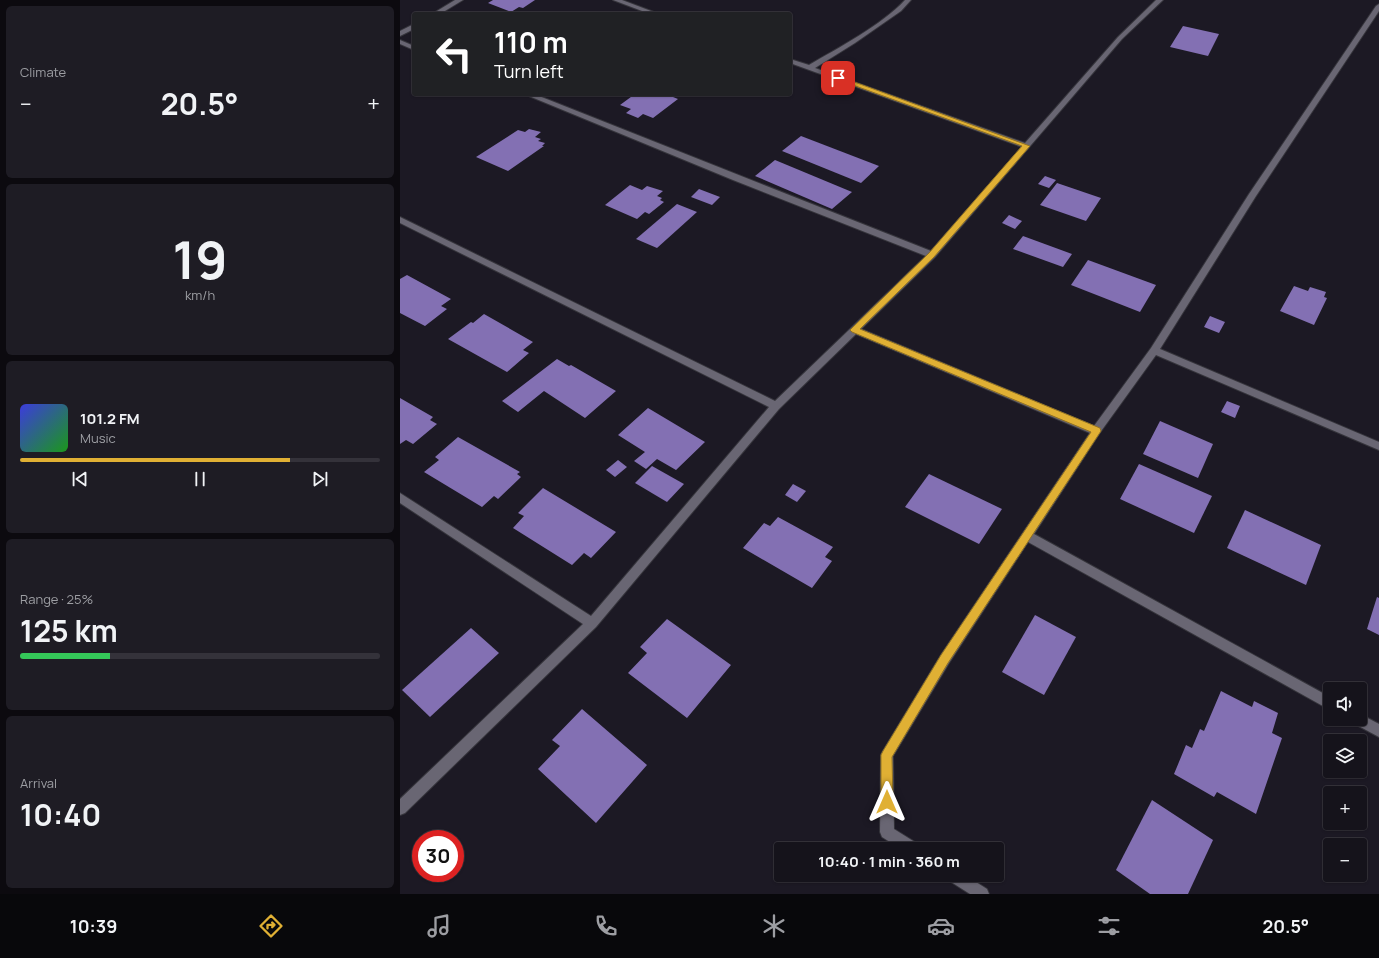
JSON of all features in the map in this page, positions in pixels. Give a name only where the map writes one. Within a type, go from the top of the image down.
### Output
[{"type":"street","points":[[439,12],[460,0]]},
{"type":"street","points":[[616,0],[650,12]]},
{"type":"street","points":[[809,68],[853,42],[899,10],[908,0]]},
{"type":"street","points":[[400,808],[592,623],[776,406],[932,255],[1120,38],[1160,0]]},
{"type":"street","points":[[902,842],[887,832],[887,755],[945,659],[1096,431],[1154,350],[1257,189],[1379,6]]},
{"type":"street","points":[[400,34],[412,27]]},
{"type":"street","points":[[400,42],[412,47]]},
{"type":"street","points":[[792,62],[1027,146]]},
{"type":"street","points":[[533,96],[932,255]]},
{"type":"street","points":[[400,220],[776,406]]},
{"type":"street","points":[[854,330],[1096,431]]},
{"type":"street","points":[[1154,350],[1379,446]]},
{"type":"street","points":[[400,497],[592,623]]},
{"type":"street","points":[[1027,536],[1323,700]]},
{"type":"street","points":[[1367,724],[1379,731]]},
{"type":"street","points":[[964,882],[982,894]]},
{"type":"building","points":[[493,0],[535,0],[523,8],[519,7],[511,12],[488,3]]},
{"type":"building","points":[[1183,26],[1219,34],[1208,56],[1170,47]]},
{"type":"building","points":[[632,96],[670,96],[678,99],[653,118],[643,114],[638,118],[626,113],[631,109],[620,105]]},
{"type":"building","points":[[529,129],[541,132],[535,137],[541,139],[538,141],[545,143],[542,146],[544,146],[508,171],[476,157],[518,130],[525,132]]},
{"type":"building","points":[[801,136],[879,166],[861,183],[782,151]]},
{"type":"building","points":[[775,160],[852,192],[832,209],[755,176]]},
{"type":"building","points":[[1045,176],[1056,180],[1049,188],[1038,184]]},
{"type":"building","points":[[1057,183],[1101,198],[1086,221],[1040,205]]},
{"type":"building","points":[[630,185],[642,190],[647,186],[663,191],[657,196],[662,198],[660,200],[664,202],[649,214],[645,212],[637,219],[605,205]]},
{"type":"building","points":[[699,189],[720,197],[712,205],[691,197]]},
{"type":"building","points":[[677,204],[697,212],[657,248],[636,239]]},
{"type":"building","points":[[1009,215],[1022,221],[1015,229],[1002,223]]},
{"type":"building","points":[[1023,236],[1072,254],[1063,267],[1013,249]]},
{"type":"building","points":[[1088,260],[1156,285],[1140,312],[1071,285]]},
{"type":"building","points":[[407,275],[451,299],[441,306],[447,309],[425,326],[400,313],[400,279]]},
{"type":"building","points":[[1294,286],[1308,291],[1310,287],[1326,292],[1324,297],[1327,298],[1314,325],[1280,311]]},
{"type":"building","points":[[484,314],[533,342],[523,350],[529,353],[507,372],[448,339]]},
{"type":"building","points":[[1210,316],[1225,322],[1219,333],[1204,327]]},
{"type":"building","points":[[557,359],[569,366],[571,365],[616,391],[585,418],[544,391],[518,412],[502,401]]},
{"type":"building","points":[[400,398],[433,417],[430,420],[437,424],[413,444],[406,440],[400,444]]},
{"type":"building","points":[[1227,401],[1240,406],[1235,418],[1221,412]]},
{"type":"building","points":[[648,408],[705,442],[676,470],[657,459],[646,469],[634,461],[645,452],[618,435]]},
{"type":"building","points":[[1160,421],[1213,444],[1198,478],[1143,454]]},
{"type":"building","points":[[458,437],[520,472],[517,474],[521,477],[498,499],[494,496],[482,507],[424,472],[439,460],[435,457]]},
{"type":"building","points":[[618,460],[627,467],[615,477],[606,470]]},
{"type":"building","points":[[1139,464],[1212,496],[1194,533],[1120,499]]},
{"type":"building","points":[[652,466],[684,484],[667,502],[635,483]]},
{"type":"building","points":[[929,474],[1002,509],[979,544],[905,507]]},
{"type":"building","points":[[793,484],[806,491],[797,502],[785,495]]},
{"type":"building","points":[[543,488],[616,532],[591,558],[584,553],[572,565],[513,528],[524,516],[518,513]]},
{"type":"building","points":[[1245,510],[1321,545],[1306,585],[1227,548]]},
{"type":"building","points":[[778,517],[833,547],[825,557],[832,561],[812,588],[743,548],[764,523],[770,526]]},
{"type":"building","points":[[1377,597],[1379,598],[1379,635],[1367,629]]},
{"type":"building","points":[[1035,615],[1076,637],[1044,695],[1002,672]]},
{"type":"building","points":[[667,619],[731,665],[687,718],[628,673],[647,653],[640,647]]},
{"type":"building","points":[[471,628],[499,653],[430,717],[402,690]]},
{"type":"building","points":[[1221,691],[1252,707],[1254,701],[1278,713],[1272,733],[1282,738],[1256,814],[1217,792],[1214,797],[1174,774],[1186,745],[1192,748],[1200,729],[1204,731]]},
{"type":"building","points":[[582,709],[647,765],[596,823],[538,769],[560,746],[552,740]]},
{"type":"building","points":[[1152,800],[1213,840],[1188,894],[1150,894],[1116,870]]},
{"type":"route","points":[[838,78],[1027,146],[932,255],[854,330],[1096,431],[945,659],[887,755],[887,802]]}]
